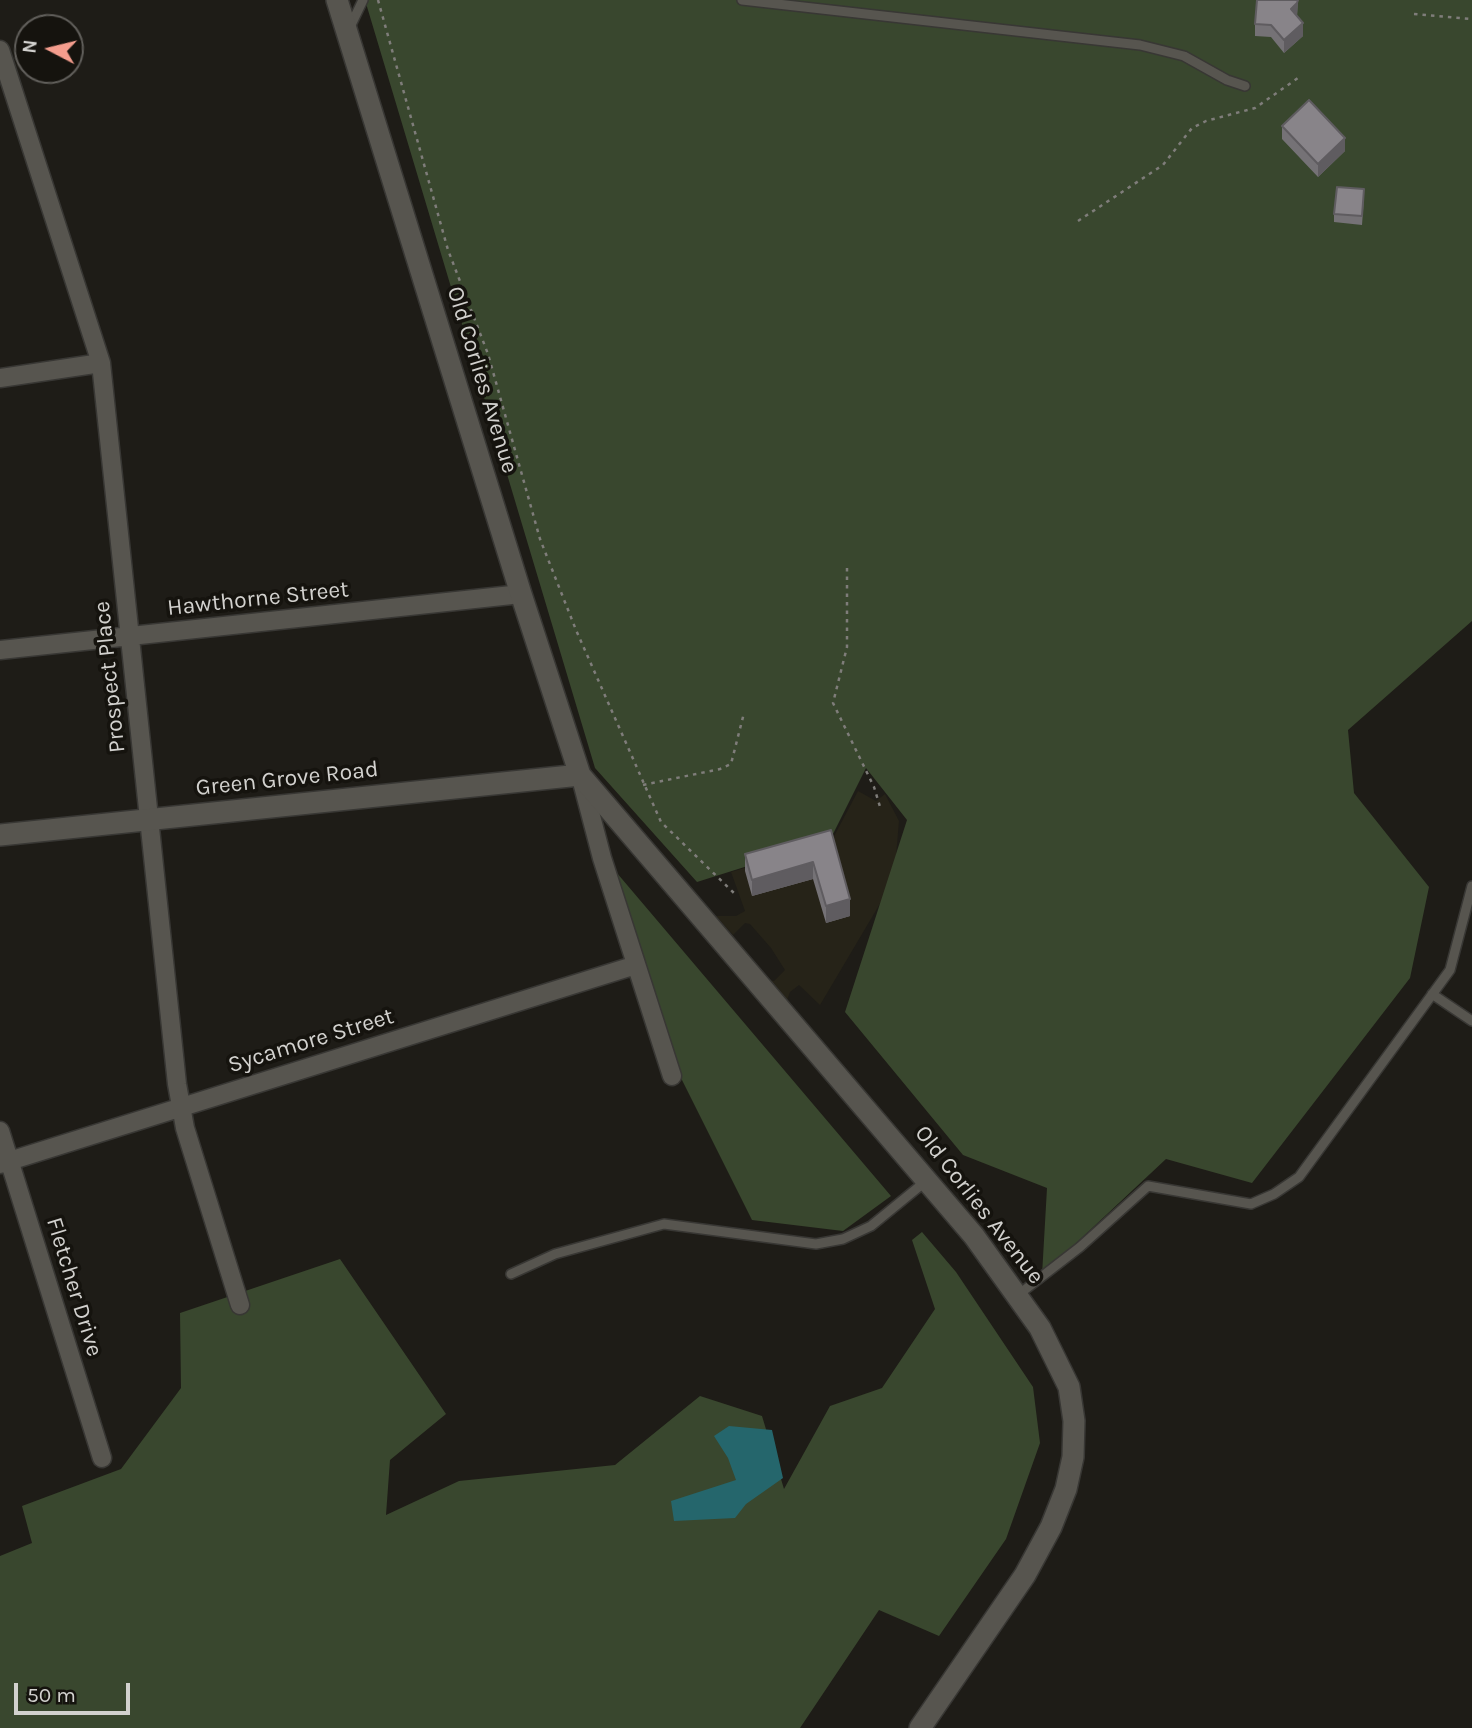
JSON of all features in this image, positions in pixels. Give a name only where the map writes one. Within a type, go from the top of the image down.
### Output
[{"type":"street","name":"Old Corlies Avenue","points":[[337,0],[672,1076]]},
{"type":"street","name":"Prospect Place","points":[[0,50],[101,363],[181,1107],[199,1176],[240,1305]]},
{"type":"street","points":[[0,378],[101,363]]},
{"type":"street","name":"Hawthorne Street","points":[[0,650],[521,594]]},
{"type":"street","name":"Old Corlies Avenue","points":[[580,775],[928,1180],[1018,1295],[1058,1360],[1069,1387],[1074,1431],[1070,1473],[1051,1527],[1025,1575],[920,1728]]},
{"type":"street","name":"Green Grove Road","points":[[0,835],[580,775]]},
{"type":"street","name":"Sycamore Street","points":[[5,1162],[636,965]]},
{"type":"street","name":"Fletcher Drive","points":[[0,1131],[5,1162],[102,1458]]},
{"type":"lane","points":[[347,31],[363,0]]},
{"type":"lane","points":[[742,0],[1140,44],[1184,56],[1227,80],[1245,86]]},
{"type":"lane","points":[[1018,1295],[1080,1247],[1148,1186],[1251,1204],[1274,1194],[1299,1177],[1450,970],[1472,886]]},
{"type":"lane","points":[[1432,994],[1472,1021]]},
{"type":"lane","points":[[511,1274],[555,1254],[664,1224],[816,1244],[843,1239],[872,1226],[928,1180]]},
{"type":"path","points":[[378,0],[439,222],[488,354],[540,539],[651,806],[670,835],[735,894]]},
{"type":"path","points":[[1415,14],[1472,19]]},
{"type":"path","points":[[1078,221],[1163,165],[1192,128],[1206,121],[1255,108],[1298,78]]},
{"type":"path","points":[[847,568],[847,648],[833,703],[874,787],[881,810]]},
{"type":"path","points":[[643,785],[720,769],[731,764],[744,713]]},
{"type":"shaded area","points":[[858,791],[876,801],[885,794],[899,821],[894,880],[820,1005],[799,985],[790,992],[786,1003],[769,980],[774,981],[785,970],[771,948],[750,924],[745,923],[733,935],[716,916],[736,916],[745,911],[731,872],[831,842]]},
{"type":"green space","points":[[365,0],[1472,0],[1472,621],[1348,730],[1354,793],[1429,887],[1410,978],[1252,1183],[1166,1159],[1042,1275],[1047,1188],[963,1155],[845,1012],[907,820],[866,768],[830,840],[697,882],[595,768]]},
{"type":"green space","points":[[611,866],[891,1196],[843,1231],[752,1220],[669,1054]]},
{"type":"green space","points":[[922,1232],[956,1272],[1033,1387],[1040,1443],[1006,1539],[939,1636],[879,1610],[800,1728],[0,1728],[0,1556],[32,1543],[22,1506],[121,1469],[181,1388],[180,1313],[340,1259],[446,1414],[390,1460],[386,1515],[459,1481],[615,1465],[700,1396],[762,1416],[784,1489],[830,1406],[882,1388],[935,1309],[912,1240]]},
{"type":"water","points":[[729,1426],[772,1430],[783,1478],[746,1504],[735,1518],[674,1521],[671,1501],[736,1480],[728,1458],[714,1436]]},
{"type":"building","points":[[1257,0],[1298,0],[1291,9],[1303,23],[1284,40],[1271,25],[1255,24]]},
{"type":"building","points":[[1309,100],[1345,138],[1318,164],[1282,126]]},
{"type":"building","points":[[1337,187],[1364,189],[1362,216],[1334,214]]},
{"type":"building","points":[[831,830],[850,899],[826,906],[813,862],[752,880],[745,854]]}]
